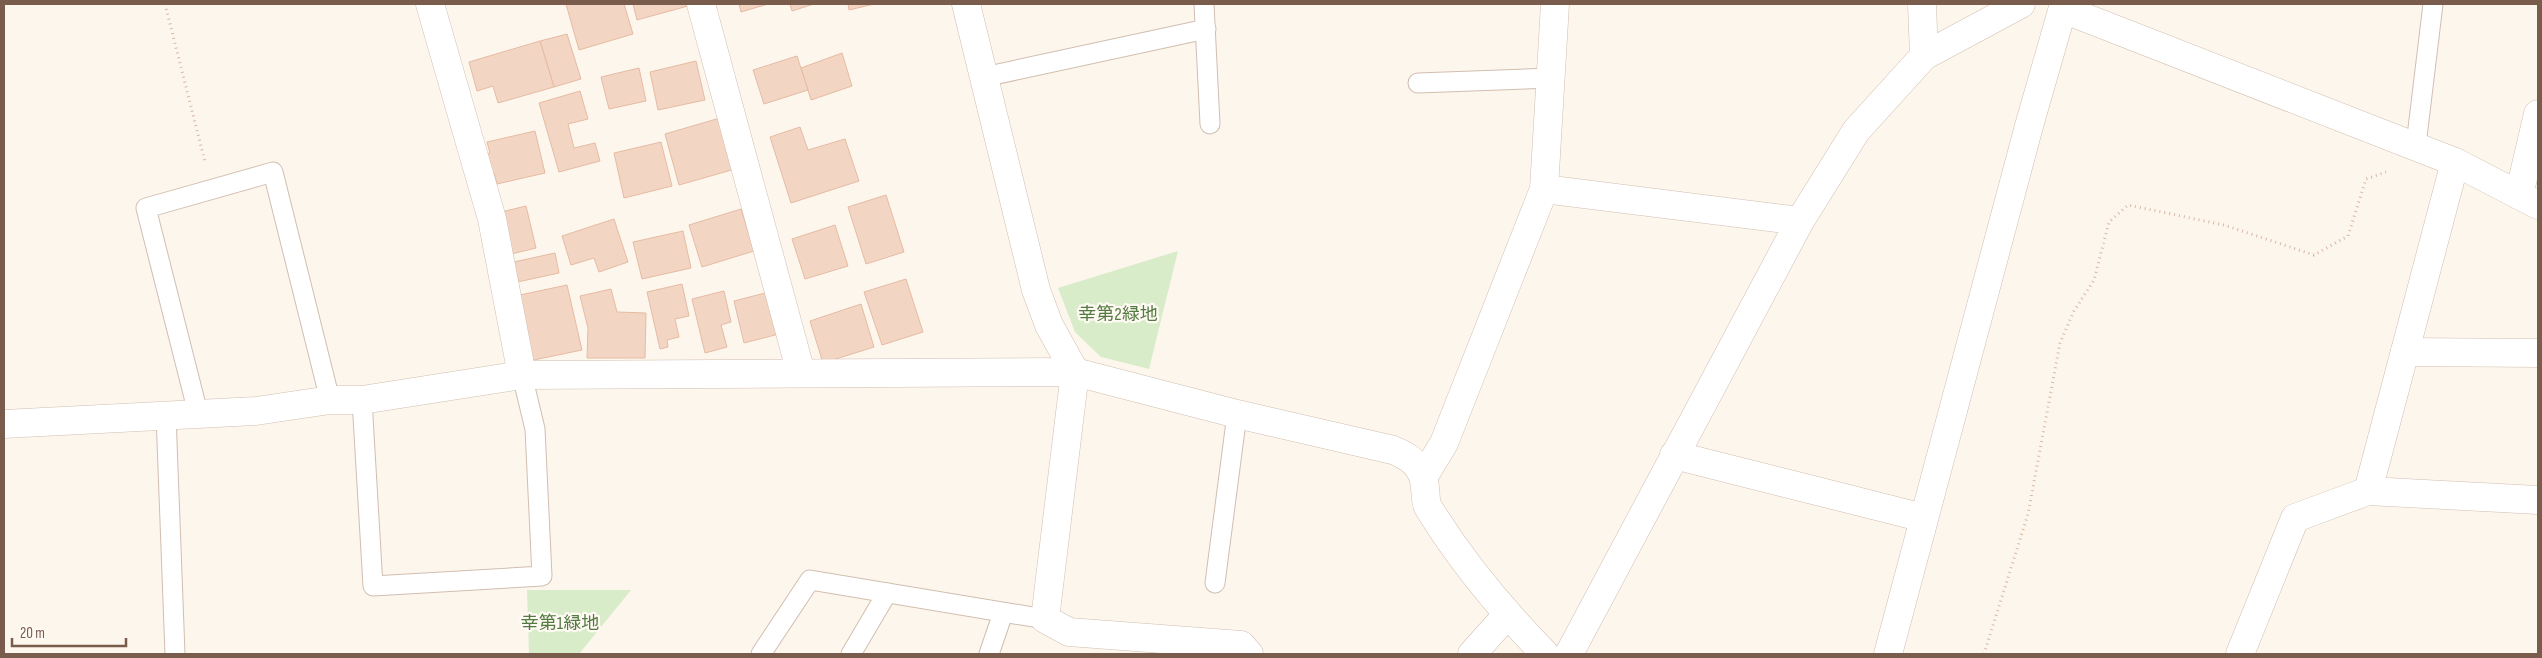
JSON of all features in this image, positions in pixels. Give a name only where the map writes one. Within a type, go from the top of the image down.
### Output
[{"type":"street","points":[[430,4],[492,219],[522,375]]},
{"type":"street","points":[[701,4],[801,373]]},
{"type":"street","points":[[966,4],[1036,290],[1049,324],[1075,372],[1045,619],[1069,632],[1241,645],[1249,654]]},
{"type":"street","points":[[1424,476],[1444,443],[1544,189],[1555,4]]},
{"type":"street","points":[[1922,4],[1924,56]]},
{"type":"street","points":[[1569,654],[1800,221],[1856,131],[1924,56],[2021,4]]},
{"type":"street","points":[[1888,654],[2029,126],[2064,7],[2416,145],[2455,162],[2529,200],[2538,114]]},
{"type":"street","points":[[2368,491],[2455,162]]},
{"type":"street","points":[[1544,189],[1800,221]]},
{"type":"street","points":[[2405,352],[2538,353]]},
{"type":"street","points":[[4,424],[256,411],[330,400],[362,400],[522,375],[1075,372],[1237,414],[1393,450],[1410,457],[1424,476],[1427,504],[1462,560],[1507,615],[1545,654]]},
{"type":"street","points":[[1674,454],[1924,518]]},
{"type":"street","points":[[2240,654],[2295,518],[2368,491],[2538,500]]},
{"type":"street","points":[[1472,654],[1507,615]]},
{"type":"lane","points":[[1204,4],[1210,124]]},
{"type":"lane","points":[[2416,145],[2433,4]]},
{"type":"lane","points":[[984,77],[1206,29]]},
{"type":"lane","points":[[1418,84],[1550,78]]},
{"type":"lane","points":[[198,413],[146,208],[273,172],[330,400]]},
{"type":"lane","points":[[362,400],[373,586],[542,576],[535,429],[522,375]]},
{"type":"lane","points":[[1216,584],[1237,414]]},
{"type":"lane","points":[[166,415],[175,654]]},
{"type":"lane","points":[[761,654],[810,580],[1045,619]]},
{"type":"lane","points":[[851,654],[887,594]]},
{"type":"lane","points":[[989,654],[1003,613]]},
{"type":"path","points":[[166,4],[212,189]]},
{"type":"path","points":[[1984,654],[2028,514],[2060,343],[2074,311],[2094,280],[2109,222],[2128,205],[2224,226],[2314,255],[2348,236],[2366,179],[2391,170]]},
{"type":"green space","name":"幸第2緑地","points":[[1178,251],[1149,369],[1101,357],[1075,332],[1058,288]]},
{"type":"green space","name":"幸第1緑地","points":[[527,590],[631,590],[579,654],[529,654]]},
{"type":"building","points":[[566,4],[624,4],[633,34],[579,50]]},
{"type":"building","points":[[633,4],[688,4],[688,6],[637,20]]},
{"type":"building","points":[[739,4],[768,4],[741,12]]},
{"type":"building","points":[[790,4],[814,4],[792,11]]},
{"type":"building","points":[[848,4],[874,4],[849,10]]},
{"type":"building","points":[[567,34],[581,79],[554,87],[540,41]]},
{"type":"building","points":[[540,41],[554,87],[498,103],[493,86],[477,91],[469,62]]},
{"type":"building","points":[[842,53],[852,86],[811,100],[801,68]]},
{"type":"building","points":[[797,56],[808,90],[764,104],[753,70]]},
{"type":"building","points":[[696,61],[705,100],[658,110],[650,72]]},
{"type":"building","points":[[639,68],[646,101],[609,109],[601,77]]},
{"type":"building","points":[[580,91],[588,119],[568,124],[574,148],[595,143],[600,161],[559,172],[539,103]]},
{"type":"building","points":[[720,118],[735,169],[679,185],[665,134]]},
{"type":"building","points":[[800,127],[808,150],[845,139],[859,181],[791,203],[770,137]]},
{"type":"building","points":[[535,131],[545,173],[497,184],[494,173],[485,175],[481,155],[490,153],[487,142]]},
{"type":"building","points":[[661,142],[672,186],[624,198],[614,153]]},
{"type":"building","points":[[886,195],[904,252],[866,264],[848,207]]},
{"type":"building","points":[[526,206],[536,248],[507,255],[497,213]]},
{"type":"building","points":[[741,209],[754,251],[702,267],[689,225]]},
{"type":"building","points":[[614,219],[628,262],[599,272],[594,258],[571,265],[562,236]]},
{"type":"building","points":[[835,225],[848,266],[805,279],[792,239]]},
{"type":"building","points":[[683,231],[691,268],[642,279],[633,242]]},
{"type":"building","points":[[555,253],[559,273],[513,283],[509,263]]},
{"type":"building","points":[[906,279],[923,332],[882,345],[864,292]]},
{"type":"building","points":[[682,284],[689,316],[675,319],[679,337],[667,340],[668,347],[660,349],[647,292]]},
{"type":"building","points":[[567,285],[582,350],[529,361],[515,296]]},
{"type":"building","points":[[611,289],[617,312],[646,313],[645,358],[587,358],[588,328],[580,296]]},
{"type":"building","points":[[724,291],[731,322],[721,325],[727,347],[705,353],[692,299]]},
{"type":"building","points":[[769,292],[779,334],[744,343],[734,301]]},
{"type":"building","points":[[861,304],[874,347],[823,363],[810,321]]}]
